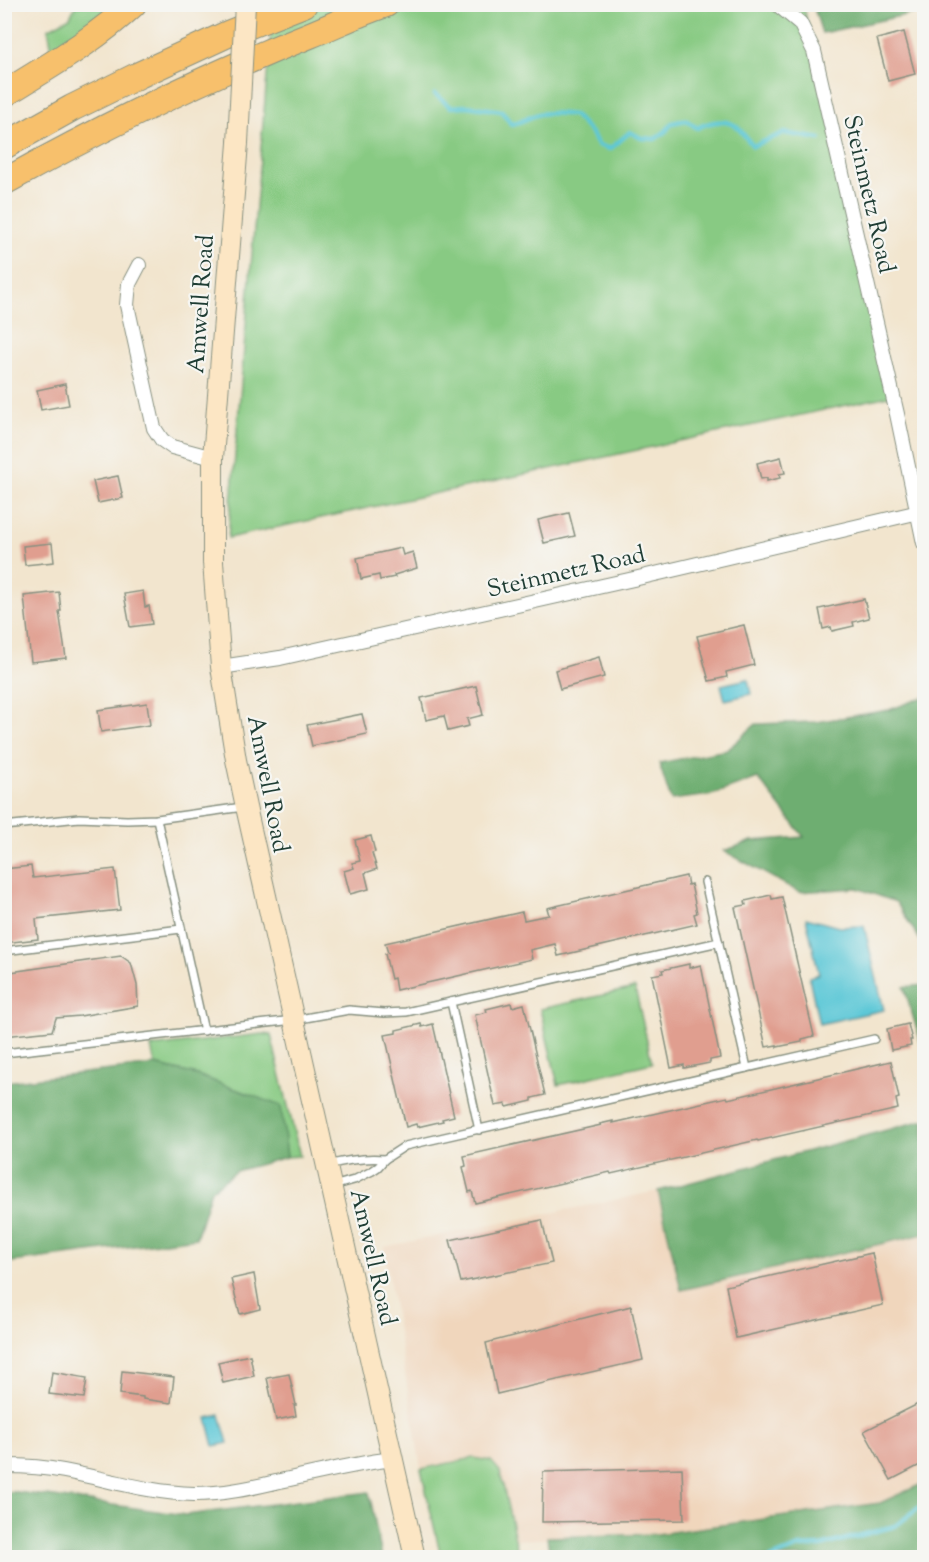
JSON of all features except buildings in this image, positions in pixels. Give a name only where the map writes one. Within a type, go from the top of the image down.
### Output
[{"type":"highway","points":[[4,94],[69,54],[133,4]]},
{"type":"highway","points":[[4,146],[72,108],[139,75],[230,33],[304,4]]},
{"type":"highway","points":[[4,182],[111,124],[254,57],[387,4]]},
{"type":"main road","name":"Amwell Road","points":[[245,4],[238,143],[213,458],[213,562],[221,667],[246,807],[415,1557]]},
{"type":"street","name":"Steinmetz Road","points":[[777,4],[800,23],[814,51],[919,512],[924,543]]},
{"type":"street","points":[[139,265],[129,284],[127,305],[154,428],[162,440],[172,447],[213,458]]},
{"type":"street","name":"Steinmetz Road","points":[[221,667],[280,658],[919,512]]},
{"type":"street","points":[[4,1466],[30,1466],[61,1470],[159,1491],[203,1493],[239,1490],[364,1462],[392,1459]]},
{"type":"lane","points":[[4,826],[79,818],[157,819],[246,807]]},
{"type":"lane","points":[[157,819],[204,1031]]},
{"type":"lane","points":[[705,882],[747,1068]]},
{"type":"lane","points":[[4,951],[181,928]]},
{"type":"lane","points":[[4,1053],[294,1020],[349,1010],[384,1014],[406,1012],[718,942]]},
{"type":"lane","points":[[451,1002],[479,1130]]},
{"type":"lane","points":[[332,1186],[372,1172],[385,1159],[405,1146],[873,1039]]},
{"type":"lane","points":[[327,1165],[372,1157],[385,1159]]},
{"type":"shaded area","points":[[658,1191],[681,1289],[924,1231],[924,1483],[881,1503],[657,1534],[516,1540],[500,1471],[473,1458],[421,1469],[384,1247]]},
{"type":"green space","points":[[76,5],[112,5],[52,50],[48,29],[70,17]]},
{"type":"green space","points":[[273,5],[803,5],[894,395],[228,538]]},
{"type":"green space","points":[[813,5],[924,5],[924,11],[822,33]]},
{"type":"green space","points":[[924,697],[924,944],[896,902],[857,888],[799,892],[724,851],[752,841],[804,837],[758,778],[711,795],[671,800],[659,763],[727,750],[756,724],[816,722],[889,710]]},
{"type":"green space","points":[[924,985],[924,1053],[904,987]]},
{"type":"green space","points":[[635,988],[652,1063],[558,1085],[540,1009]]},
{"type":"green space","points":[[262,1034],[271,1035],[300,1156],[287,1157],[280,1106],[197,1075],[155,1065],[151,1047]]},
{"type":"green space","points":[[155,1065],[197,1075],[281,1106],[287,1157],[236,1171],[211,1190],[196,1238],[5,1263],[5,1082]]},
{"type":"green space","points":[[924,1120],[924,1234],[681,1290],[658,1191]]},
{"type":"green space","points":[[473,1458],[491,1461],[500,1471],[519,1557],[441,1557],[421,1469]]},
{"type":"green space","points":[[924,1483],[924,1557],[550,1557],[547,1537],[657,1534],[880,1503]]},
{"type":"green space","points":[[5,1492],[186,1515],[369,1492],[382,1557],[5,1557]]},
{"type":"water","points":[[748,679],[751,694],[725,700],[721,685]]},
{"type":"water","points":[[806,918],[839,927],[864,926],[884,1010],[819,1024],[809,977],[819,974]]},
{"type":"water","points":[[220,1415],[228,1443],[214,1446],[207,1418]]},
{"type":"waterway","points":[[435,94],[451,107],[467,106],[502,111],[511,124],[539,114],[574,115],[591,133],[598,145],[610,149],[630,132],[641,138],[655,139],[672,123],[686,120],[697,128],[706,124],[726,122],[736,126],[753,146],[784,133],[820,139]]},
{"type":"waterway","points":[[771,1558],[799,1547],[821,1546],[895,1526],[924,1504]]},
{"type":"waterway","points":[[453,1555],[511,1554]]},
{"type":"waterway","points":[[622,1558],[662,1554],[701,1558]]},
{"type":"waterway","points":[[558,1558],[592,1555],[600,1558]]}]
